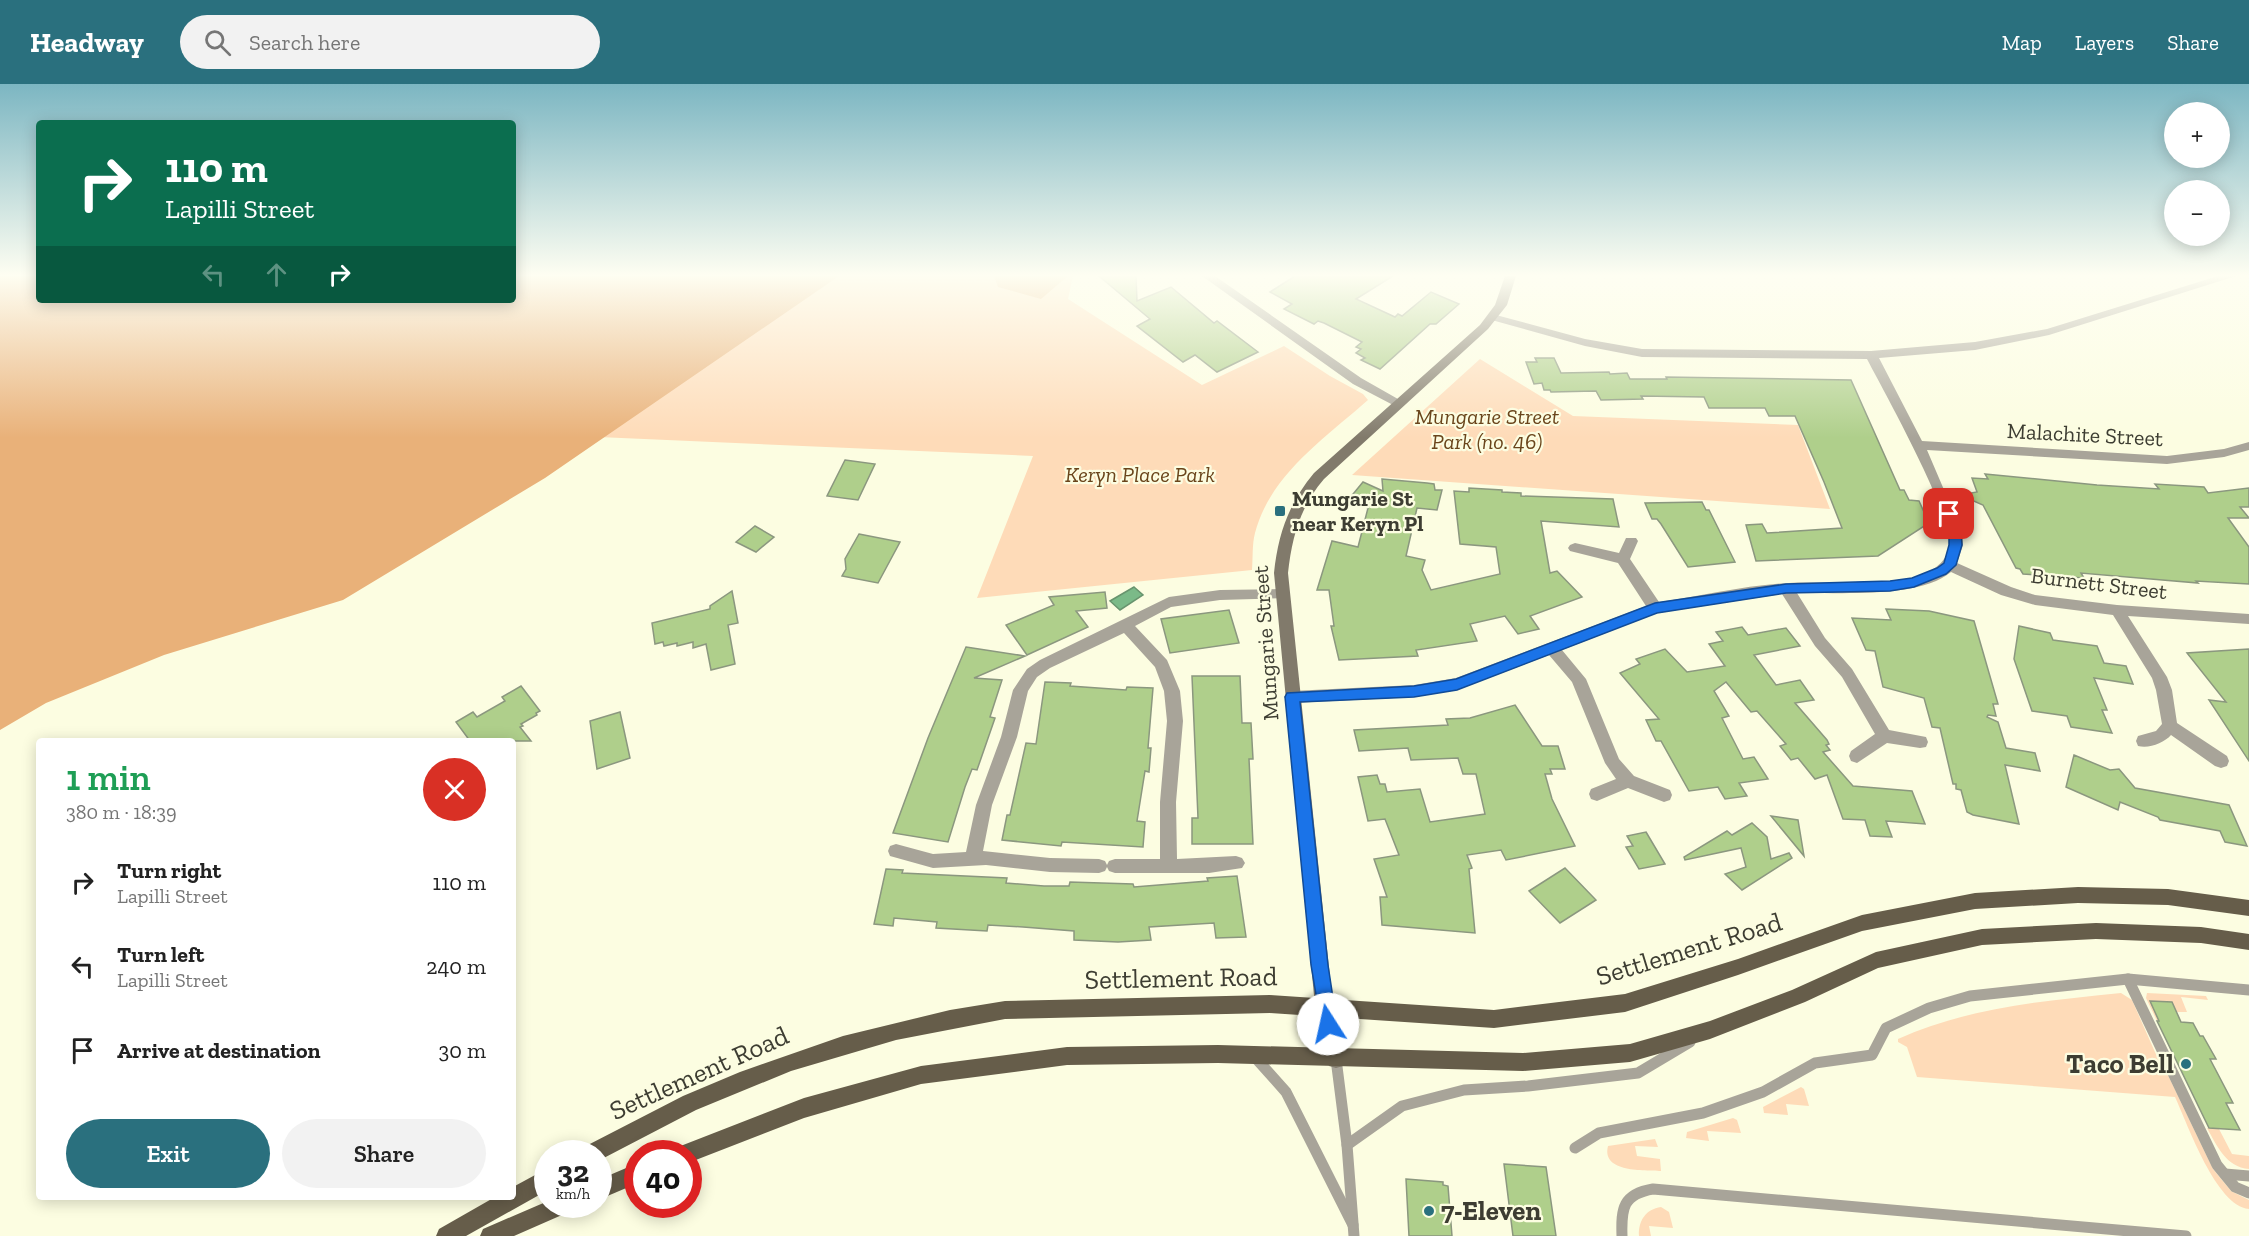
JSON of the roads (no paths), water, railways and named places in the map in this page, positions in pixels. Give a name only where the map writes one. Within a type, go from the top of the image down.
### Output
[{"type":"main road","name":"Settlement Road","points":[[612,1144],[732,1085],[790,1061],[851,1041],[934,1022],[993,1012],[1185,1004],[1270,1004],[1494,1019],[1625,1003],[1738,968],[1862,923],[1975,901],[2078,895],[2157,897],[2249,908]]},
{"type":"main road","points":[[702,1148],[804,1108],[921,1075],[1067,1056],[1253,1055],[1336,1059],[1523,1062],[1630,1053],[1710,1030],[1798,996],[1876,960],[1982,937],[2096,931],[2201,935],[2249,942]]},
{"type":"main road","points":[[516,1196],[534,1186]]},
{"type":"main road","points":[[446,1236],[509,1200]]},
{"type":"main road","points":[[490,1236],[534,1217]]},
{"type":"street","points":[[1284,330],[1357,381],[1399,403]]},
{"type":"street","name":"Mungarie Street","points":[[1336,1059],[1324,1006],[1292,697],[1282,594],[1284,544],[1300,501],[1324,470],[1478,330]]},
{"type":"street","points":[[1534,330],[1613,350],[1642,353],[1871,355],[1975,346],[2056,330]]},
{"type":"street","points":[[1292,697],[1414,691],[1457,684],[1655,608],[1786,588],[1902,584],[1929,577],[1949,565],[1956,545],[1955,532],[1918,445],[1871,355]]},
{"type":"street","name":"Malachite Street","points":[[1918,445],[2167,460],[2216,455],[2249,446]]},
{"type":"street","points":[[1623,559],[1631,541]]},
{"type":"street","points":[[1575,548],[1623,559],[1655,608]]},
{"type":"street","name":"Burnett Street","points":[[1949,565],[2006,591],[2034,600],[2117,610],[2249,619]]},
{"type":"street","points":[[1786,588],[1821,642],[1847,673],[1884,736]]},
{"type":"street","points":[[973,859],[984,805],[1009,737],[1022,686],[1041,666],[1126,625],[1162,604],[1182,598],[1229,594],[1282,594]]},
{"type":"street","points":[[2117,610],[2159,677],[2164,690],[2170,726],[2221,761]]},
{"type":"street","points":[[1126,625],[1161,664],[1172,691],[1175,731],[1168,802],[1169,866]]},
{"type":"street","points":[[1551,647],[1578,679],[1614,763],[1628,781],[1664,795]]},
{"type":"street","points":[[2144,741],[2161,736],[2170,726]]},
{"type":"street","points":[[1857,756],[1884,736],[1920,742]]},
{"type":"street","points":[[1597,794],[1628,781]]},
{"type":"street","points":[[896,851],[933,861],[973,859],[1107,866],[1236,863]]},
{"type":"lane","points":[[1575,1148],[1599,1133],[1703,1113],[1763,1092],[1815,1063],[1872,1055],[1886,1028],[1929,1008],[1970,996],[2128,979],[2217,985],[2249,990]]},
{"type":"lane","points":[[2128,979],[2217,1165],[2235,1187],[2249,1193]]},
{"type":"lane","points":[[1347,1145],[1402,1106],[1464,1090],[1528,1086],[1638,1073],[1710,1030]]},
{"type":"lane","points":[[1253,1055],[1286,1092],[1354,1231]]},
{"type":"lane","points":[[1336,1059],[1347,1145],[1354,1231]]},
{"type":"lane","points":[[2225,1174],[2249,1176]]},
{"type":"lane","points":[[1622,1236],[1621,1222],[1627,1199],[1633,1193],[1642,1190],[1665,1190],[1723,1197],[2186,1236]]},
{"type":"place","name":"Mungarie St near Keryn Pl","points":[[1280,511]]},
{"type":"place","name":"Taco Bell","points":[[2186,1064]]},
{"type":"place","name":"7-Eleven","points":[[1429,1211]]},
{"type":"park label","name":"Mungarie Street Park (no. 46)","points":[[1487,428]]},
{"type":"park label","name":"Keryn Place Park","points":[[1140,474]]}]
